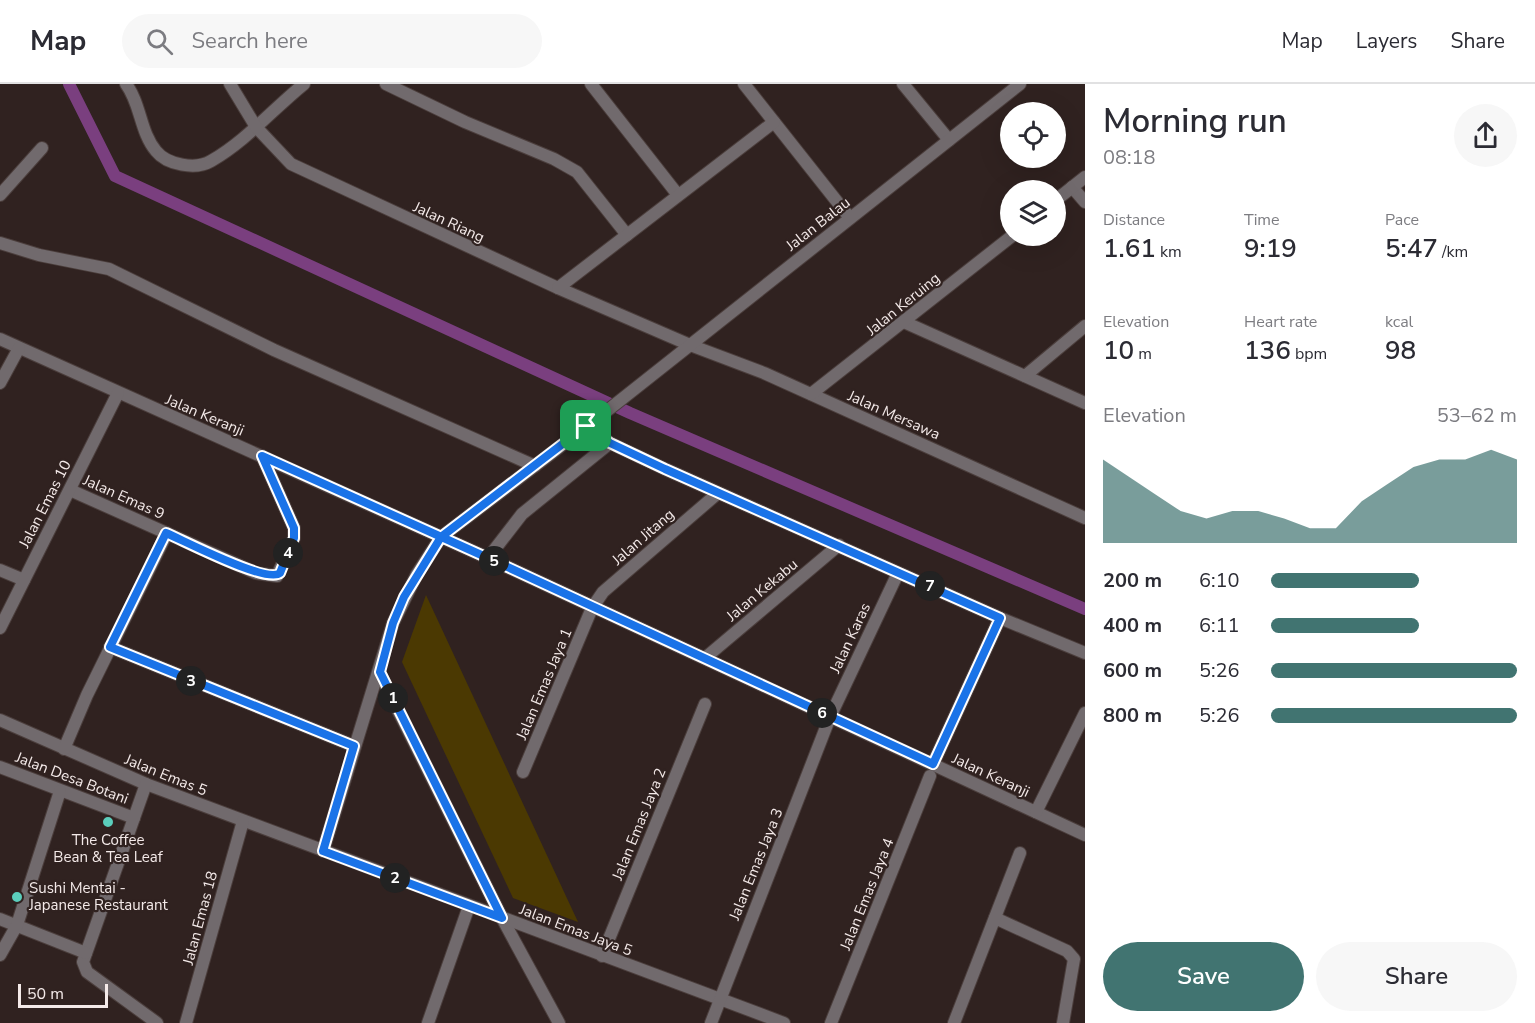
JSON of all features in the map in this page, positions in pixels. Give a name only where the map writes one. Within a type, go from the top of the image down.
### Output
[{"type":"street","points":[[126,84],[138,105],[151,144],[158,154],[179,164],[195,165],[210,162],[256,127],[304,84]]},
{"type":"street","name":"Jalan Riang","points":[[230,84],[256,127],[291,164],[558,288],[690,345]]},
{"type":"street","points":[[386,84],[465,122],[554,159],[577,172],[627,235]]},
{"type":"street","points":[[591,84],[678,195]]},
{"type":"street","points":[[744,84],[850,218]]},
{"type":"street","points":[[903,84],[949,140]]},
{"type":"street","name":"Jalan Balau","points":[[441,537],[603,414],[1020,84]]},
{"type":"street","points":[[558,288],[774,122]]},
{"type":"street","points":[[0,195],[42,148]]},
{"type":"street","points":[[1066,192],[1085,177]]},
{"type":"street","points":[[1072,187],[1085,202]]},
{"type":"street","points":[[0,243],[39,255],[109,269],[274,350],[535,466]]},
{"type":"street","name":"Jalan Keruing","points":[[811,394],[1000,246]]},
{"type":"street","points":[[904,322],[1085,403]]},
{"type":"street","points":[[1025,376],[1085,326]]},
{"type":"street","name":"Jalan Keranji","points":[[0,339],[705,658],[830,717],[932,770],[1036,812],[1085,835]]},
{"type":"street","name":"Jalan Mersawa","points":[[690,345],[811,394],[1085,518]]},
{"type":"street","points":[[0,383],[19,348]]},
{"type":"street","name":"Jalan Emas 10","points":[[0,628],[118,393]]},
{"type":"street","points":[[586,426],[610,443],[718,493],[1000,618],[1085,653]]},
{"type":"street","points":[[488,558],[522,514],[610,443]]},
{"type":"street","name":"Jalan Emas 9","points":[[70,490],[256,573],[277,576],[294,538],[294,528],[262,456]]},
{"type":"street","name":"Jalan Jitang","points":[[592,608],[603,592],[718,493]]},
{"type":"street","points":[[64,749],[110,647],[166,533]]},
{"type":"street","points":[[323,851],[354,746],[380,672],[393,623],[404,597],[441,537]]},
{"type":"street","name":"Jalan Kekabu","points":[[705,658],[838,545]]},
{"type":"street","points":[[0,570],[24,580]]},
{"type":"street","name":"Jalan Karas","points":[[830,717],[898,573]]},
{"type":"street","name":"Jalan Emas Jaya 1","points":[[523,772],[592,608]]},
{"type":"street","name":"Jalan Emas Jaya 4","points":[[831,1023],[932,770],[1000,618]]},
{"type":"street","points":[[110,647],[354,746]]},
{"type":"street","points":[[380,672],[502,918],[559,1023]]},
{"type":"street","name":"Jalan Emas Jaya 2","points":[[602,956],[705,704]]},
{"type":"street","points":[[1036,812],[1085,713]]},
{"type":"street","name":"Jalan Emas Jaya 3","points":[[711,1023],[718,999],[830,717]]},
{"type":"street","name":"Jalan Emas 5","points":[[0,720],[146,784],[323,851]]},
{"type":"street","name":"Jalan Desa Botani","points":[[0,767],[134,818]]},
{"type":"street","points":[[146,784],[82,962],[87,972],[138,1018],[156,1023]]},
{"type":"street","points":[[0,954],[17,925],[60,791]]},
{"type":"street","name":"Jalan Emas 18","points":[[186,1023],[243,821]]},
{"type":"street","name":"Jalan Emas Jaya 5","points":[[323,851],[784,1023]]},
{"type":"street","points":[[954,1023],[1020,852]]},
{"type":"street","points":[[428,1023],[470,906]]},
{"type":"street","points":[[995,918],[1067,951],[1074,959],[1063,1023]]},
{"type":"street","points":[[0,919],[86,953]]},
{"type":"shaded area","points":[[426,595],[578,922],[513,898],[402,662]]},
{"type":"waterway","points":[[69,84],[115,176],[630,413],[1085,609]]},
{"type":"place","name":"The Coffee Bean & Tea Leaf","points":[[108,822]]},
{"type":"place","name":"Sushi Mentai - Japanese Restaurant","points":[[17,897]]},
{"type":"route","points":[[586,426],[441,537],[404,597],[393,623],[380,672],[502,918],[323,851],[354,746],[158,669],[110,647],[166,533],[256,573],[273,576],[280,573],[294,538],[294,528],[262,456],[441,537],[488,558],[933,764],[1000,618],[665,469],[610,443],[586,426]]}]
